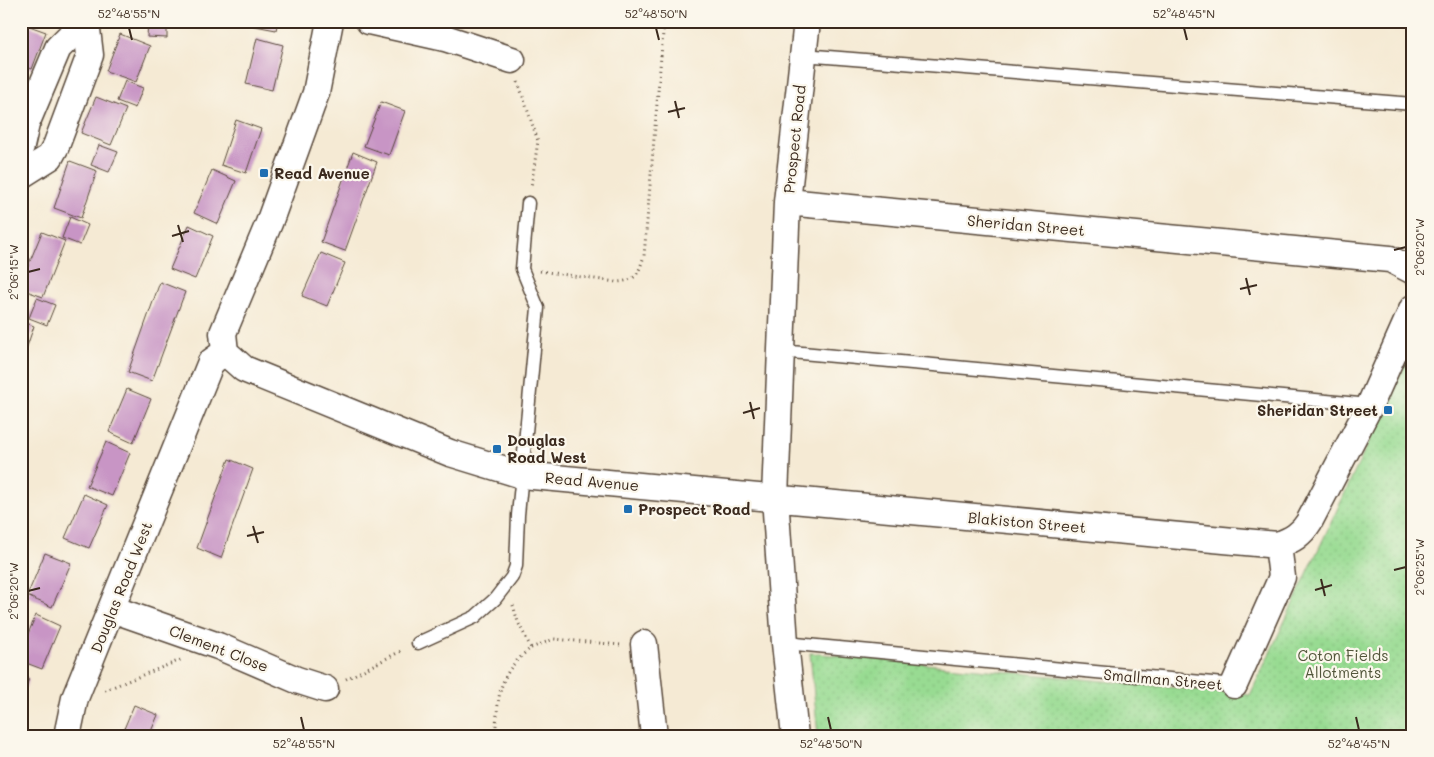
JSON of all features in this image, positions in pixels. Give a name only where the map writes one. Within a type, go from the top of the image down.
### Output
[{"type":"street","points":[[21,146],[26,124],[58,48],[86,21]]},
{"type":"street","points":[[22,171],[50,158],[56,146],[90,55],[86,21]]},
{"type":"street","points":[[224,352],[223,333],[269,223],[316,93],[330,21]]},
{"type":"street","points":[[369,21],[445,38],[512,60]]},
{"type":"street","name":"Prospect Road","points":[[795,736],[775,497],[787,202],[807,21]]},
{"type":"street","name":"Sheridan Street","points":[[787,202],[1390,259],[1413,271]]},
{"type":"street","points":[[1278,545],[1291,541],[1303,532],[1370,405],[1413,308]]},
{"type":"street","name":"Read Avenue","points":[[224,352],[244,369],[450,452],[522,475],[775,497]]},
{"type":"street","name":"Douglas Road West","points":[[66,736],[75,698],[211,362],[224,352]]},
{"type":"street","name":"Blakiston Street","points":[[775,497],[1278,545]]},
{"type":"street","name":"Smallman Street","points":[[1234,685],[1282,577],[1278,545]]},
{"type":"street","name":"Clement Close","points":[[112,609],[218,646],[297,680],[325,689]]},
{"type":"street","points":[[644,644],[654,736]]},
{"type":"lane","points":[[803,55],[1413,104]]},
{"type":"lane","points":[[418,643],[475,617],[495,599],[512,577],[516,566],[522,475],[538,308],[522,269],[528,203]]},
{"type":"lane","points":[[780,352],[1370,405]]},
{"type":"lane","name":"Smallman Street","points":[[786,643],[1234,685]]},
{"type":"path","points":[[522,269],[616,282],[628,281],[638,274],[644,256],[664,21]]},
{"type":"path","points":[[512,60],[538,141],[528,203]]},
{"type":"path","points":[[513,608],[531,648]]},
{"type":"path","points":[[495,736],[500,688],[518,658],[531,648],[554,639],[615,645],[644,644]]},
{"type":"path","points":[[325,689],[418,643]]},
{"type":"path","points":[[75,698],[106,689],[218,646]]},
{"type":"green space","name":"Coton Fields Allotments","points":[[1413,348],[1413,736],[818,736],[810,653],[1250,695]]},
{"type":"building","points":[[148,21],[167,21],[167,38],[147,37]]},
{"type":"building","points":[[251,21],[278,21],[276,30],[250,25]]},
{"type":"building","points":[[21,23],[46,32],[32,69],[21,65]]},
{"type":"building","points":[[120,34],[150,46],[136,82],[106,71]]},
{"type":"building","points":[[257,38],[283,45],[272,90],[246,84]]},
{"type":"building","points":[[125,81],[143,88],[135,108],[117,101]]},
{"type":"building","points":[[96,97],[126,109],[111,145],[81,133]]},
{"type":"building","points":[[381,102],[405,111],[389,155],[364,146]]},
{"type":"building","points":[[236,120],[261,129],[246,173],[221,165]]},
{"type":"building","points":[[99,145],[118,152],[109,172],[91,165]]},
{"type":"building","points":[[353,152],[377,162],[345,251],[321,242]]},
{"type":"building","points":[[70,161],[97,171],[81,218],[54,208]]},
{"type":"building","points":[[212,170],[236,181],[218,224],[194,213]]},
{"type":"building","points":[[70,217],[88,225],[80,245],[62,238]]},
{"type":"building","points":[[189,225],[213,236],[195,279],[170,269]]},
{"type":"building","points":[[42,232],[65,241],[43,297],[21,289],[21,283]]},
{"type":"building","points":[[321,253],[345,263],[327,306],[302,296]]},
{"type":"building","points":[[160,282],[185,292],[152,381],[128,372]]},
{"type":"building","points":[[37,298],[55,305],[47,325],[29,318]]},
{"type":"building","points":[[21,321],[34,326],[22,361],[21,361]]},
{"type":"building","points":[[127,389],[151,399],[133,443],[109,432]]},
{"type":"building","points":[[106,442],[130,453],[112,496],[87,486]]},
{"type":"building","points":[[229,459],[253,469],[221,558],[197,548]]},
{"type":"building","points":[[84,494],[108,505],[89,548],[65,538]]},
{"type":"building","points":[[45,553],[71,563],[52,607],[27,596]]},
{"type":"building","points":[[36,615],[60,626],[42,669],[21,661],[21,650]]},
{"type":"building","points":[[1413,645],[1413,667],[1405,662]]},
{"type":"building","points":[[21,675],[29,679],[21,698]]},
{"type":"building","points":[[134,705],[158,715],[149,736],[121,736]]},
{"type":"place","name":"Read Avenue","points":[[264,173]]},
{"type":"place","name":"Sheridan Street","points":[[1388,410]]},
{"type":"place","name":"Douglas Road West","points":[[497,449]]},
{"type":"place","name":"Prospect Road","points":[[628,509]]}]
